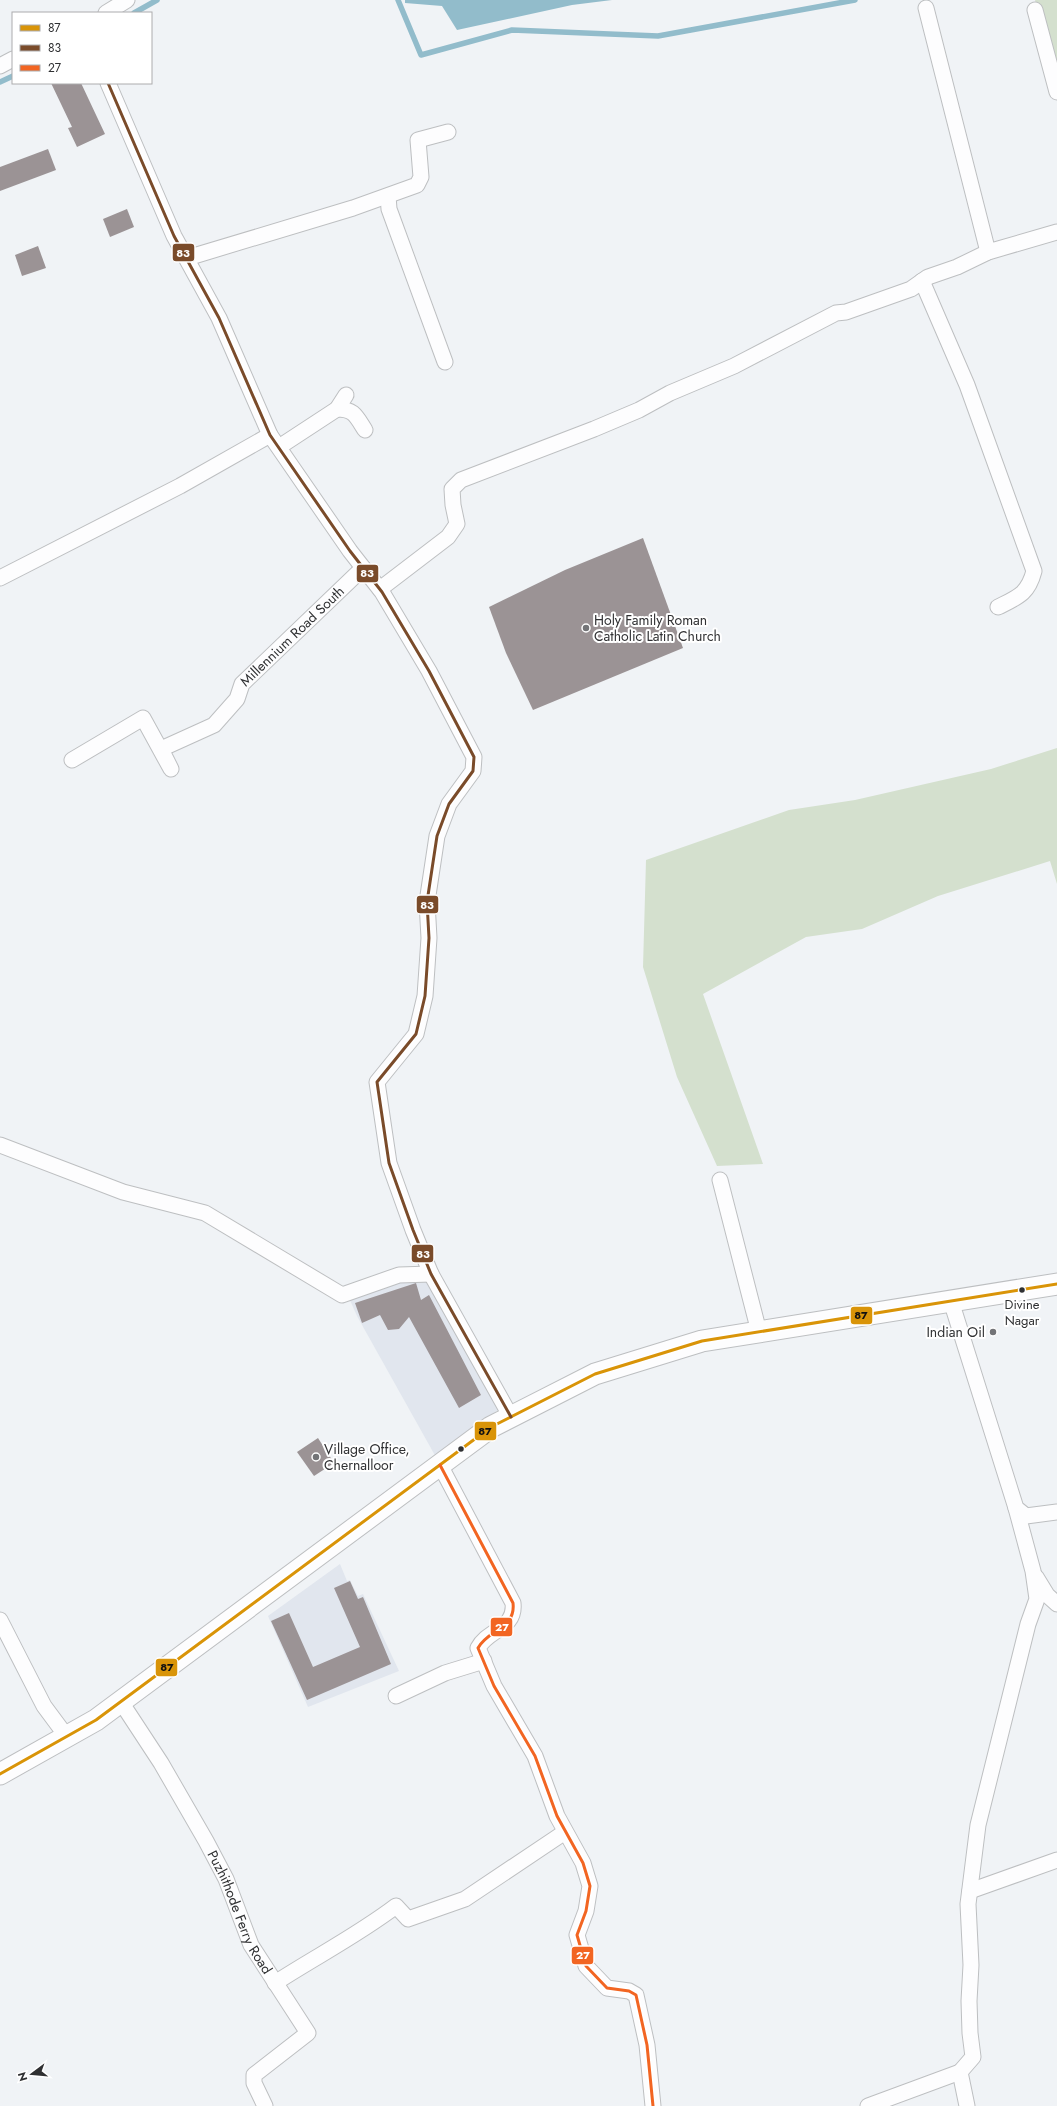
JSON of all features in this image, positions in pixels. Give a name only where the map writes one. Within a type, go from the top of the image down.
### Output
[{"type":"main road","points":[[0,1774],[96,1720],[491,1427],[595,1374],[702,1342],[1057,1284]]},
{"type":"street","points":[[108,12],[128,0]]},
{"type":"street","points":[[926,8],[988,252]]},
{"type":"street","points":[[1035,10],[1057,92]]},
{"type":"street","points":[[0,66],[12,60]]},
{"type":"street","points":[[108,84],[174,236],[219,318],[274,441],[363,568],[380,589],[429,671],[474,757],[473,771],[449,804],[437,836],[426,902],[430,938],[425,996],[416,1034],[377,1082],[389,1163],[413,1230],[431,1274],[511,1417]]},
{"type":"street","points":[[186,258],[388,196],[417,185],[421,178],[418,140],[448,132]]},
{"type":"street","points":[[388,196],[391,216],[444,362]]},
{"type":"street","points":[[380,589],[448,537],[457,524],[452,505],[452,489],[461,480],[594,429],[670,393],[734,366],[836,313],[846,312],[911,289],[922,281],[988,252],[1057,232]]},
{"type":"street","points":[[922,281],[967,385],[1034,571],[1031,585],[1020,596],[998,607]]},
{"type":"street","points":[[337,409],[346,395]]},
{"type":"street","points":[[0,578],[180,486],[337,409],[347,409],[354,413],[365,430]]},
{"type":"street","name":"Millennium Road South","points":[[72,760],[143,718],[171,769],[161,749],[214,725],[237,699],[242,684],[363,568]]},
{"type":"street","points":[[0,1145],[123,1192],[205,1213],[342,1295],[399,1275],[431,1274]]},
{"type":"street","points":[[720,1180],[759,1332]]},
{"type":"street","points":[[868,2106],[960,2072],[973,2057],[970,2033],[969,2001],[971,1964],[968,1904],[978,1825],[1022,1647],[1037,1599],[1033,1572],[1016,1508],[997,1454],[952,1301]]},
{"type":"street","points":[[440,1465],[513,1603],[513,1615],[508,1623],[482,1641],[478,1648],[494,1686],[535,1756],[557,1816],[583,1863],[590,1886],[586,1911],[577,1935],[586,1966],[607,1988],[629,1991],[636,1995],[647,2045],[653,2106]]},
{"type":"street","points":[[1016,1508],[1026,1516],[1057,1512]]},
{"type":"street","points":[[1033,1572],[1047,1595],[1057,1604]]},
{"type":"street","points":[[0,1620],[44,1706],[67,1737]]},
{"type":"street","points":[[396,1696],[445,1673],[484,1661]]},
{"type":"street","name":"Puzhithode Ferry Road","points":[[121,1702],[161,1763],[206,1840],[226,1879],[251,1945],[308,2033],[254,2075],[254,2083],[265,2106]]},
{"type":"street","points":[[275,1983],[321,1953],[376,1921],[396,1906],[408,1919],[464,1899],[565,1832]]},
{"type":"street","points":[[970,1891],[1057,1860]]},
{"type":"street","points":[[960,2072],[967,2106]]},
{"type":"shaded area","points":[[427,1279],[499,1409],[437,1459],[357,1316],[349,1298],[393,1281]]},
{"type":"shaded area","points":[[340,1564],[347,1581],[350,1580],[358,1596],[363,1594],[399,1671],[308,1707],[268,1616]]},
{"type":"green space","points":[[1035,0],[1057,0],[1057,80]]},
{"type":"green space","points":[[1057,748],[1057,884],[1050,861],[938,896],[862,929],[806,937],[703,994],[763,1164],[717,1166],[677,1077],[643,967],[646,860],[789,810],[855,800],[991,769]]},
{"type":"water","points":[[405,0],[612,0],[572,5],[457,30],[442,6],[405,3]]},
{"type":"building","points":[[51,84],[81,84],[105,134],[77,147],[68,128],[72,127]]},
{"type":"building","points":[[48,149],[56,170],[0,191],[0,167]]},
{"type":"building","points":[[127,209],[134,227],[110,237],[103,219]]},
{"type":"building","points":[[38,246],[46,268],[22,276],[15,255]]},
{"type":"building","name":"Holy Family Roman Catholic Latin Church","points":[[643,538],[683,648],[533,710],[506,653],[489,607],[565,570]]},
{"type":"building","points":[[416,1283],[421,1300],[429,1295],[481,1395],[459,1408],[409,1317],[399,1329],[388,1330],[380,1315],[362,1323],[355,1303]]},
{"type":"building","name":"Village Office, Chernalloor","points":[[318,1438],[334,1463],[314,1476],[297,1452]]},
{"type":"building","points":[[350,1581],[358,1599],[363,1597],[391,1664],[307,1700],[271,1621],[289,1613],[313,1667],[360,1647],[334,1588]]},
{"type":"waterway","points":[[136,12],[157,0]]},
{"type":"waterway","points":[[398,0],[421,55],[512,30],[658,36],[855,0]]},
{"type":"waterway","points":[[0,82],[12,76]]},
{"type":"transit line","name":"83","points":[[108,84],[174,236],[219,318],[270,435],[350,551],[382,592],[429,671],[474,757],[473,771],[449,804],[437,836],[427,902],[429,938],[425,996],[416,1034],[377,1082],[389,1163],[413,1230],[431,1274],[511,1417]]},
{"type":"transit line","name":"87","points":[[0,1774],[96,1720],[491,1427],[595,1374],[702,1341],[1057,1284]]},
{"type":"transit line","name":"27","points":[[440,1465],[513,1603],[513,1612],[506,1624],[482,1642],[478,1648],[494,1686],[535,1756],[557,1816],[583,1863],[590,1886],[586,1911],[577,1935],[586,1966],[607,1988],[629,1991],[636,1995],[647,2045],[653,2106]]},
{"type":"place","name":"Holy Family Roman Catholic Latin Church","points":[[586,628]]},
{"type":"place","name":"Divine Nagar","points":[[1022,1290]]},
{"type":"place","name":"Indian Oil","points":[[993,1332]]},
{"type":"place","name":"Village Office, Chernalloor","points":[[316,1457]]}]
